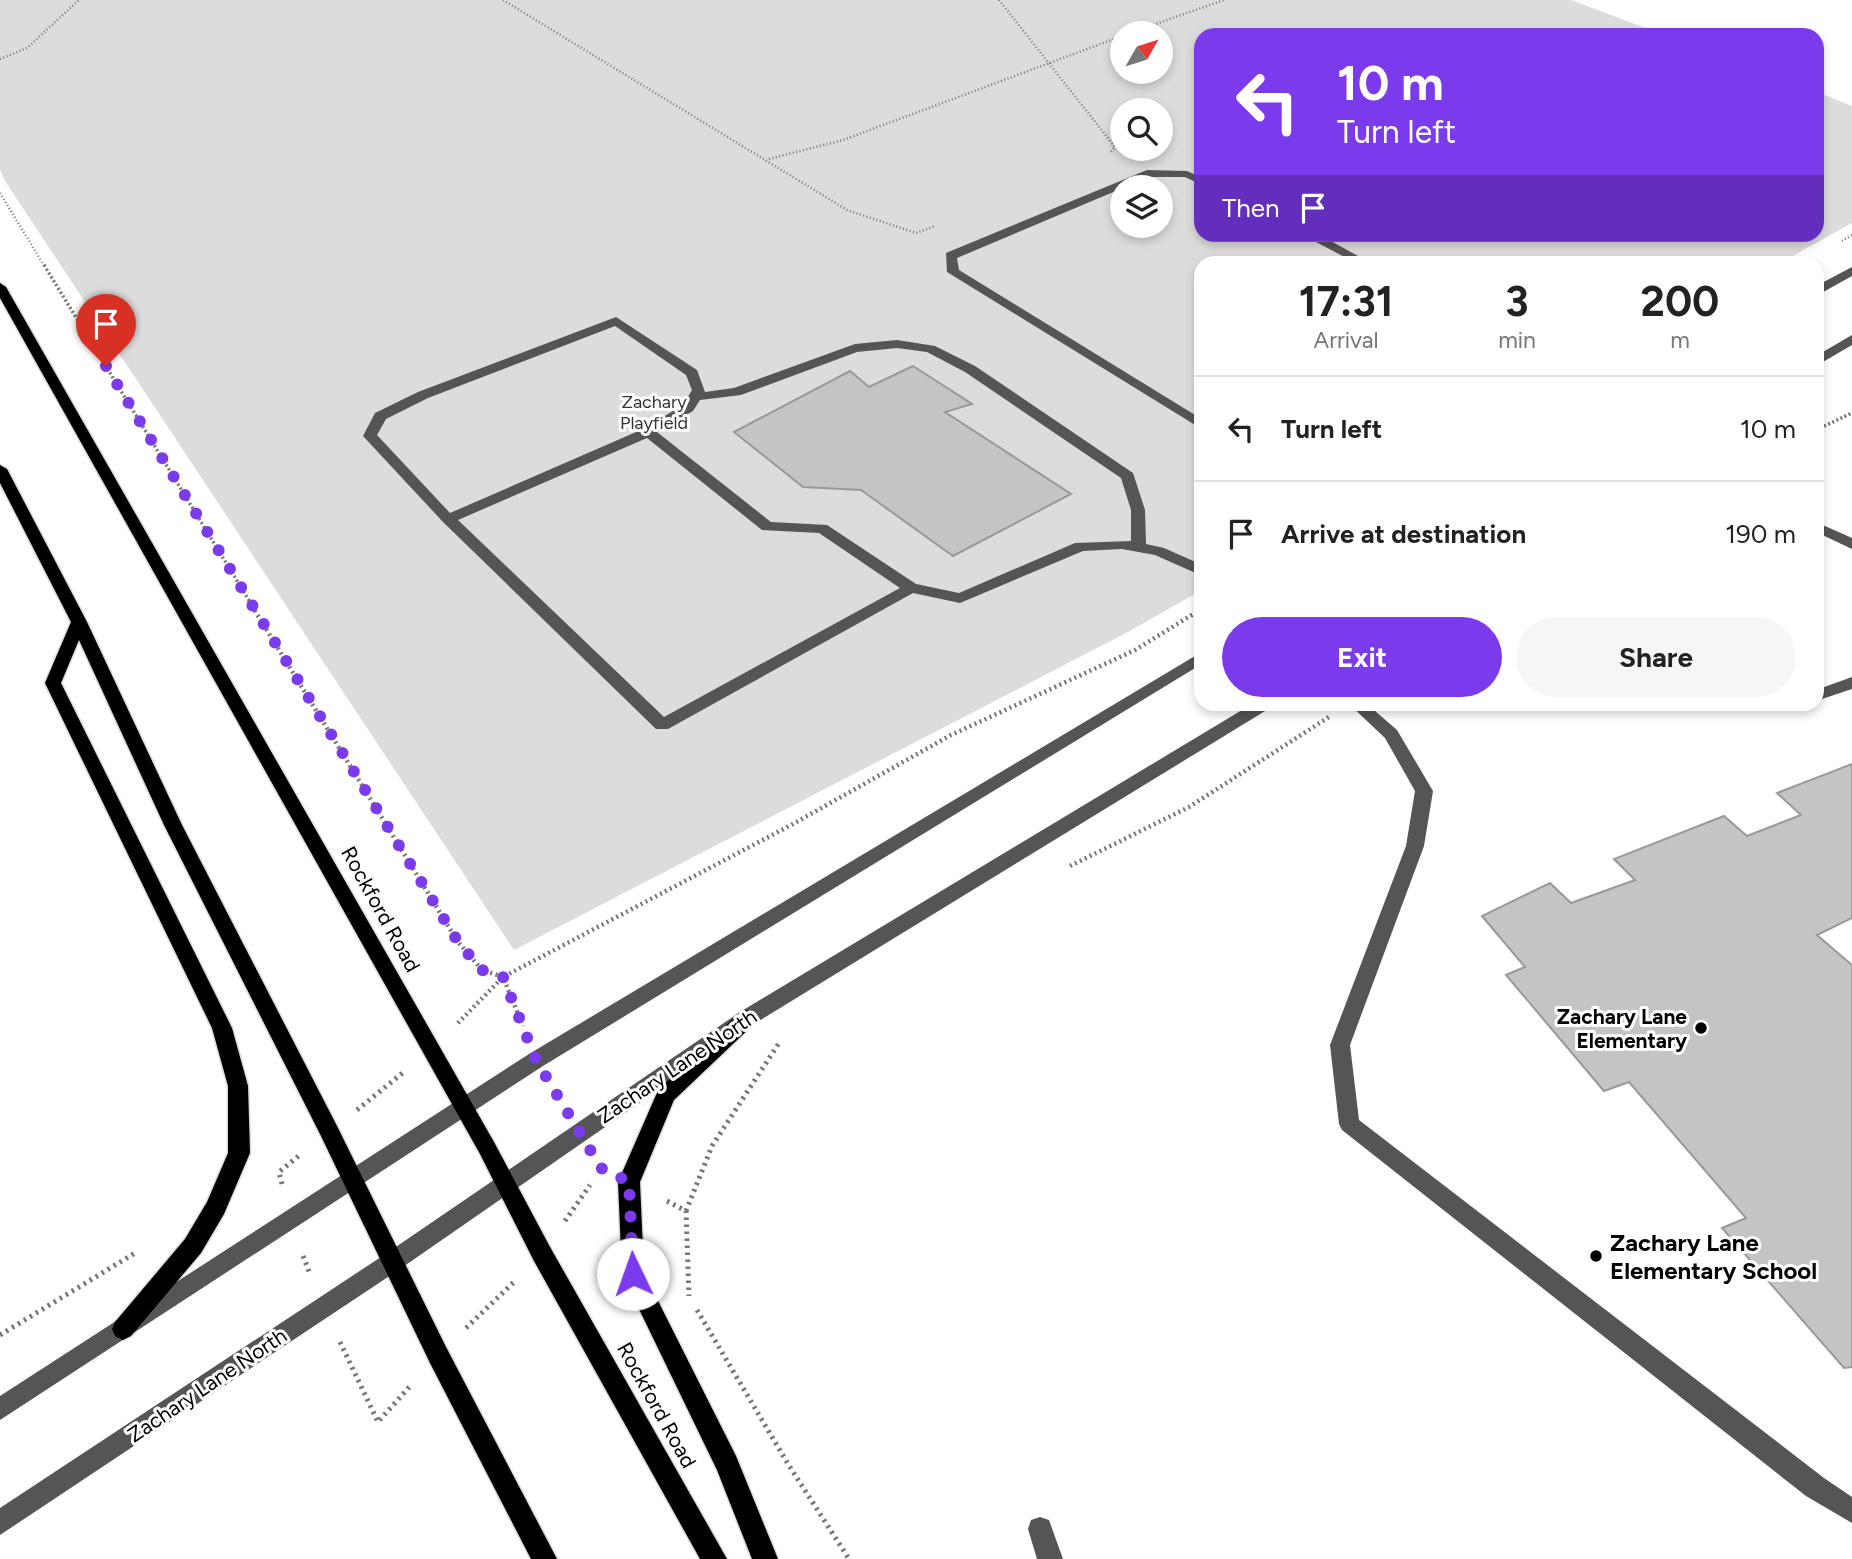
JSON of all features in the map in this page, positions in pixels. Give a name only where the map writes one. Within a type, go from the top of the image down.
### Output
[{"type":"main road","name":"Rockford Road","points":[[0,287],[464,1106],[714,1559]]},
{"type":"main road","points":[[0,469],[79,622],[173,825],[544,1559]]},
{"type":"main road","points":[[79,622],[53,683],[222,1028],[238,1086],[239,1153],[216,1207],[193,1246],[123,1329]]},
{"type":"main road","points":[[747,1018],[666,1095],[629,1182],[633,1274],[727,1464],[765,1559]]},
{"type":"street","points":[[1194,178],[1187,174],[1147,173],[950,256],[953,272],[1194,420]]},
{"type":"street","points":[[1323,242],[1351,256]]},
{"type":"street","points":[[1824,287],[1852,271]]},
{"type":"street","points":[[448,519],[648,432],[688,408],[699,390],[692,373],[616,321],[423,395],[380,416],[370,436],[448,519],[662,725],[911,588]]},
{"type":"street","points":[[1824,357],[1852,339]]},
{"type":"street","points":[[694,397],[736,391],[855,348],[897,344],[930,349],[970,369],[1128,477],[1138,510],[1139,548]]},
{"type":"street","points":[[648,432],[767,527],[822,528],[911,588],[960,598],[1080,546],[1122,544],[1159,551],[1194,567]]},
{"type":"street","points":[[1824,530],[1852,544]]},
{"type":"street","points":[[0,1409],[536,1060],[1194,662]]},
{"type":"street","points":[[1824,693],[1852,683]]},
{"type":"street","name":"Zachary Lane North","points":[[0,1523],[392,1262],[747,1018],[1252,711]]},
{"type":"street","points":[[1354,711],[1391,734],[1424,791],[1415,846],[1340,1045],[1349,1124],[1815,1487],[1852,1511]]},
{"type":"street","points":[[1040,1529],[1050,1559]]},
{"type":"path","points":[[0,60],[27,48],[79,0]]},
{"type":"path","points":[[503,0],[847,210],[916,233],[942,223]]},
{"type":"path","points":[[999,0],[1115,147],[1106,159]]},
{"type":"path","points":[[1164,21],[1224,0]]},
{"type":"path","points":[[768,160],[843,140],[1110,40]]},
{"type":"path","points":[[0,193],[458,942],[482,970],[503,977],[793,824],[951,736],[1135,650],[1194,614]]},
{"type":"path","points":[[1824,426],[1852,413]]},
{"type":"path","points":[[1065,869],[1189,807],[1342,711]]},
{"type":"path","points":[[503,977],[536,1060]]},
{"type":"path","points":[[790,1036],[779,1043],[712,1146],[686,1211],[688,1296],[788,1464],[849,1559]]},
{"type":"path","points":[[629,1182],[686,1211]]},
{"type":"green space","name":"Zachary Playfield","points":[[0,0],[1571,0],[1645,28],[1194,28],[1194,242],[1818,242],[1793,256],[1194,256],[1194,594],[1128,632],[514,950],[5,181],[0,170]]},
{"type":"green space","name":"Zachary Playfield","points":[[1824,95],[1852,106],[1852,223],[1824,239]]},
{"type":"building","points":[[913,366],[972,404],[945,412],[1071,494],[953,556],[861,490],[803,487],[734,432],[850,371],[869,387]]},
{"type":"building","name":"Zachary Lane Elementary","points":[[1852,764],[1852,918],[1817,935],[1852,965],[1852,1367],[1844,1368],[1722,1228],[1746,1218],[1629,1082],[1604,1091],[1506,975],[1525,967],[1482,916],[1550,883],[1571,903],[1635,880],[1614,859],[1724,816],[1747,836],[1801,815],[1777,793]]},
{"type":"place","name":"Zachary Lane Elementary","points":[[1701,1028]]},
{"type":"place","name":"Zachary Lane Elementary School","points":[[1596,1256]]},
{"type":"route","points":[[106,366],[458,942],[482,970],[503,977],[536,1060],[601,1168],[629,1182],[633,1274]]}]
